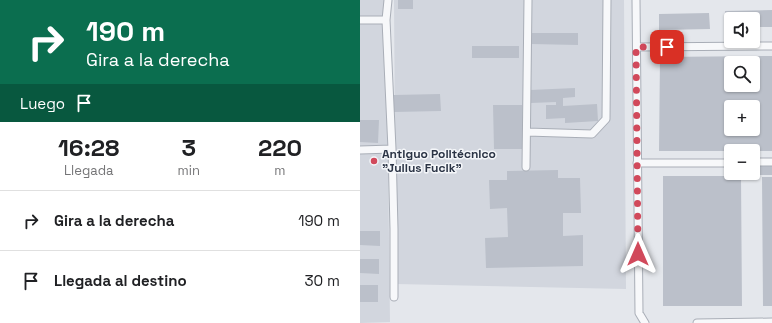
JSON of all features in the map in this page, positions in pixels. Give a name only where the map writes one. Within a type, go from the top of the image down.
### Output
[{"type":"street","points":[[388,0],[386,20],[392,149],[394,297]]},
{"type":"street","points":[[526,167],[528,0]]},
{"type":"street","points":[[527,132],[592,134],[606,119],[607,0]]},
{"type":"street","points":[[636,0],[639,313],[645,323]]},
{"type":"street","points":[[360,20],[386,20]]},
{"type":"street","points":[[636,47],[772,46]]},
{"type":"street","points":[[360,150],[392,149]]},
{"type":"street","points":[[760,162],[772,162]]},
{"type":"street","points":[[637,164],[724,163]]},
{"type":"street","points":[[697,323],[772,322]]},
{"type":"shaded area","name":"Antiguo Politécnico \"Julius Fucik\"","points":[[360,0],[386,0],[390,322],[360,323]]},
{"type":"shaded area","points":[[394,0],[624,0],[626,289],[396,284]]},
{"type":"building","points":[[398,0],[413,0],[413,9],[398,9]]},
{"type":"building","points":[[772,10],[772,27],[760,27],[760,12],[725,11]]},
{"type":"building","points":[[709,13],[710,29],[659,30],[659,14]]},
{"type":"building","points":[[531,33],[578,33],[578,45],[531,44]]},
{"type":"building","points":[[472,46],[519,46],[519,58],[472,58]]},
{"type":"building","points":[[724,56],[724,92],[760,92],[760,56],[772,56],[772,151],[760,151],[760,144],[724,144],[724,151],[659,151],[660,57]]},
{"type":"building","points":[[575,88],[575,97],[563,98],[563,106],[597,104],[598,121],[565,123],[565,118],[546,119],[546,105],[556,105],[556,102],[531,103],[530,90]]},
{"type":"building","points":[[440,94],[441,111],[394,112],[394,95]]},
{"type":"building","points":[[493,105],[522,105],[522,149],[494,149]]},
{"type":"building","points":[[360,120],[379,120],[378,143],[360,142]]},
{"type":"building","points":[[760,165],[772,165],[772,175],[760,175]]},
{"type":"building","points":[[558,170],[558,178],[580,178],[581,213],[563,213],[563,236],[583,235],[583,266],[486,268],[485,238],[508,237],[507,208],[490,209],[489,180],[507,180],[507,171]]},
{"type":"building","points":[[663,176],[724,176],[724,180],[741,180],[742,306],[663,306]]},
{"type":"building","points":[[762,177],[772,177],[772,306],[763,306]]},
{"type":"building","points":[[360,231],[380,231],[380,246],[360,245]]},
{"type":"building","points":[[360,259],[379,259],[379,274],[360,273]]},
{"type":"building","points":[[360,285],[378,285],[378,302],[360,302]]},
{"type":"place","name":"Antiguo Politécnico \"Julius Fucik\"","points":[[374,161]]},
{"type":"route","points":[[638,254],[636,47],[667,47]]}]
